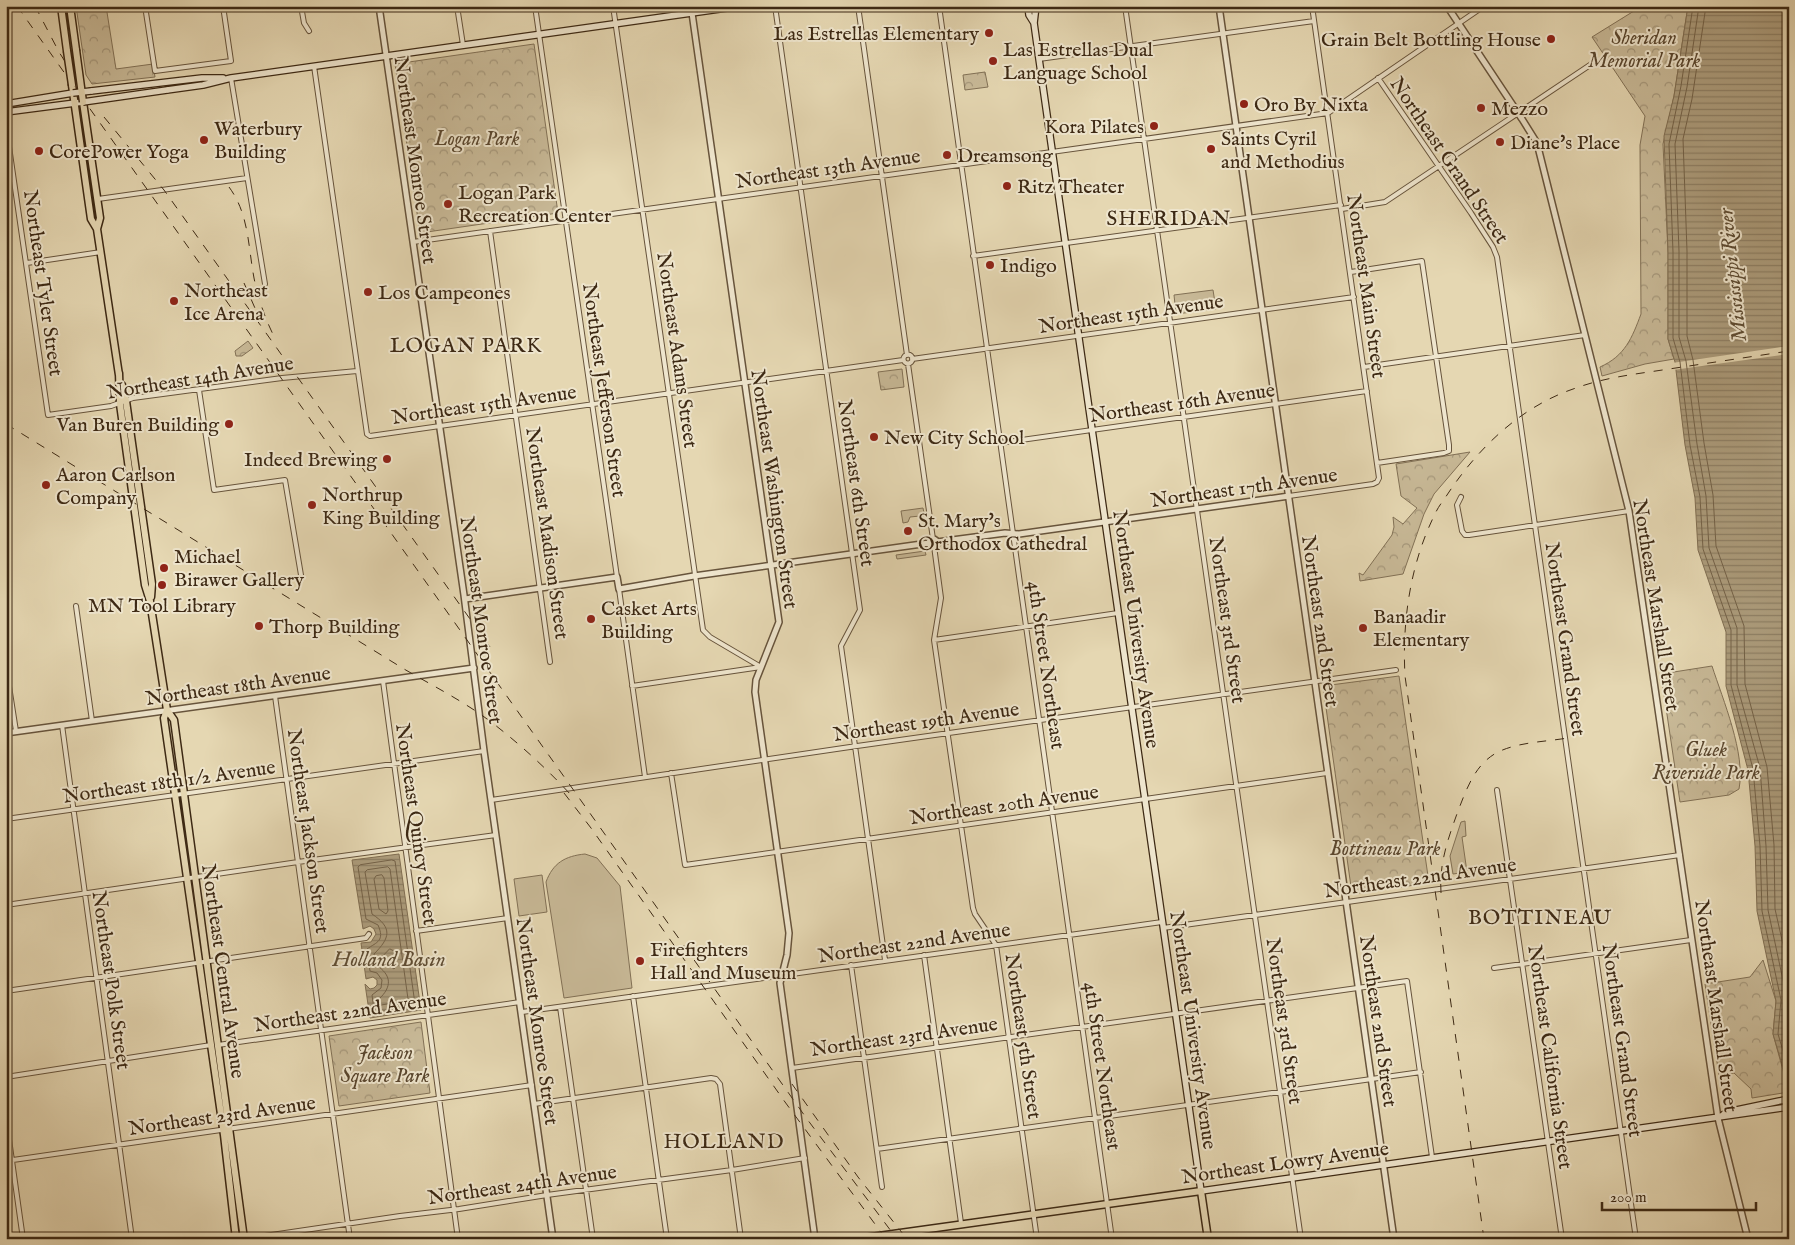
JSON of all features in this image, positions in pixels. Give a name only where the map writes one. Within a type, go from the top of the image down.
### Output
[{"type":"main road","name":"Northeast Central Avenue","points":[[61,6],[91,219],[97,229],[119,373],[145,585],[150,601],[167,710],[174,720],[184,794],[191,878]]},
{"type":"main road","name":"Northeast Central Avenue","points":[[70,6],[98,199],[100,218],[97,229]]},
{"type":"main road","points":[[6,112],[203,85],[231,78],[616,23],[692,9],[741,6]]},
{"type":"main road","name":"Northeast University Avenue","points":[[1028,6],[1029,15],[1034,24]]},
{"type":"main road","name":"Northeast University Avenue","points":[[1036,6],[1034,24],[1208,1239]]},
{"type":"main road","points":[[6,104],[73,93],[165,82],[202,78],[231,78]]},
{"type":"main road","name":"Northeast Central Avenue","points":[[167,710],[164,718],[175,795],[191,878],[226,1129],[244,1239]]},
{"type":"main road","name":"Northeast Lowry Avenue","points":[[1718,1118],[1727,1112],[1789,1099]]},
{"type":"main road","name":"Northeast Lowry Avenue","points":[[861,1238],[1789,1107]]},
{"type":"main road","name":"Northeast Central Avenue","points":[[226,1129],[236,1239]]},
{"type":"street","points":[[145,6],[155,71],[231,61],[223,6]]},
{"type":"street","points":[[302,6],[304,23],[309,31]]},
{"type":"street","name":"Northeast Monroe Street","points":[[379,6],[465,599],[484,751],[553,1239]]},
{"type":"street","points":[[458,6],[463,45]]},
{"type":"street","name":"Northeast Jefferson Street","points":[[535,6],[645,777]]},
{"type":"street","name":"Northeast Adams Street","points":[[613,6],[702,630],[761,667]]},
{"type":"street","name":"Northeast 6th Street","points":[[775,6],[860,610],[841,646],[885,960]]},
{"type":"street","points":[[858,6],[907,355],[903,360],[908,364],[912,362],[912,359],[910,355],[907,355]]},
{"type":"street","name":"4th Street Northeast","points":[[939,6],[1112,1239]]},
{"type":"street","name":"Northeast 3rd Street","points":[[1125,6],[1301,1239]]},
{"type":"street","name":"Northeast 2nd Street","points":[[1219,6],[1394,1239]]},
{"type":"street","name":"Northeast Main Street","points":[[1312,6],[1379,473],[1377,482]]},
{"type":"street","name":"Northeast Marshall Street","points":[[1446,6],[1537,143],[1629,512],[1718,1118],[1748,1239]]},
{"type":"street","name":"Northeast 13th Avenue","points":[[413,242],[1328,113],[1484,6]]},
{"type":"street","name":"Northeast Washington Street","points":[[692,9],[779,622],[756,680],[754,692],[789,933],[787,955],[780,983],[816,1239]]},
{"type":"street","points":[[1039,59],[1314,21]]},
{"type":"street","points":[[974,256],[1158,230],[1385,202],[1439,168],[1593,63]]},
{"type":"street","points":[[314,66],[357,371]]},
{"type":"street","points":[[231,78],[265,284]]},
{"type":"street","name":"Northeast Grand Street","points":[[1378,78],[1496,252],[1636,1239]]},
{"type":"street","name":"Northeast Tyler Street","points":[[6,126],[48,415]]},
{"type":"street","points":[[98,199],[247,178]]},
{"type":"street","name":"Northeast Madison Street","points":[[490,231],[550,662]]},
{"type":"street","points":[[27,263],[101,252]]},
{"type":"street","points":[[1351,272],[1422,260],[1437,356],[1449,451],[1377,463]]},
{"type":"street","name":"Northeast 15th Avenue","points":[[912,359],[1354,298]]},
{"type":"street","points":[[1364,367],[1585,335]]},
{"type":"street","name":"Northeast 15th Avenue","points":[[357,371],[367,434],[370,436],[903,360]]},
{"type":"street","name":"Northeast 5th Street","points":[[908,364],[941,598],[934,640],[973,911],[996,946],[1037,1239]]},
{"type":"street","name":"Northeast 14th Avenue","points":[[48,415],[123,402],[133,398],[282,378],[357,371]]},
{"type":"street","points":[[199,390],[214,490],[285,480],[301,575]]},
{"type":"street","name":"Northeast 16th Avenue","points":[[1000,443],[1367,391]]},
{"type":"street","name":"Northeast 17th Avenue","points":[[619,589],[694,576],[1005,533],[1019,534],[1105,523],[1377,482]]},
{"type":"street","points":[[1461,497],[1458,505],[1462,531],[1465,535],[1469,536],[1629,512]]},
{"type":"street","points":[[465,599],[617,577]]},
{"type":"street","points":[[76,606],[92,721]]},
{"type":"street","points":[[934,640],[1118,613]]},
{"type":"street","points":[[6,667],[16,731]]},
{"type":"street","points":[[632,686],[761,667]]},
{"type":"street","name":"Northeast 18th Avenue","points":[[6,733],[474,668]]},
{"type":"street","name":"Northeast 19th Avenue","points":[[491,800],[855,746],[1396,670]]},
{"type":"street","name":"Northeast Quincy Street","points":[[383,680],[458,1239]]},
{"type":"street","name":"Northeast Jackson Street","points":[[275,696],[350,1239]]},
{"type":"street","name":"Northeast Polk Street","points":[[62,725],[132,1239]]},
{"type":"street","name":"Northeast 18th 1/2 Avenue","points":[[6,820],[484,751]]},
{"type":"street","name":"Northeast 20th Avenue","points":[[671,773],[684,865],[1327,773]]},
{"type":"street","name":"Northeast California Street","points":[[1497,790],[1562,1239]]},
{"type":"street","points":[[6,905],[496,835]]},
{"type":"street","name":"Northeast 22nd Avenue","points":[[522,1012],[1070,935],[1346,903],[1680,854]]},
{"type":"street","points":[[416,931],[508,918]]},
{"type":"street","points":[[6,991],[366,938],[368,934]]},
{"type":"street","points":[[1494,968],[1692,940]]},
{"type":"street","points":[[924,955],[961,1223]]},
{"type":"street","points":[[851,965],[882,1188]]},
{"type":"street","name":"Northeast 23rd Avenue","points":[[792,1068],[1407,981],[1421,1072]]},
{"type":"street","points":[[633,996],[667,1239]]},
{"type":"street","name":"Northeast 22nd Avenue","points":[[6,1077],[520,1002]]},
{"type":"street","points":[[560,1007],[593,1239]]},
{"type":"street","points":[[877,1149],[1421,1072],[1432,1157]]},
{"type":"street","points":[[534,1104],[711,1078],[716,1079],[720,1084],[741,1239]]},
{"type":"street","name":"Northeast 23rd Avenue","points":[[6,1161],[532,1085]]},
{"type":"street","points":[[6,1118],[23,1239]]},
{"type":"street","name":"Northeast 24th Avenue","points":[[244,1239],[547,1195],[587,1191],[805,1158]]},
{"type":"green space","points":[[76,6],[106,6],[116,69],[153,64],[155,77],[92,84],[86,75]]},
{"type":"green space","name":"Sheridan Memorial Park","points":[[1642,6],[1688,6],[1674,96],[1663,144],[1668,252],[1668,339],[1674,359],[1645,364],[1602,376],[1600,367],[1609,363],[1622,352],[1641,314],[1640,145],[1645,116],[1592,37]]},
{"type":"green space","name":"Logan Park","points":[[534,44],[558,213],[420,233],[395,64]]},
{"type":"green space","points":[[985,72],[988,87],[965,90],[963,75]]},
{"type":"green space","points":[[1213,290],[1216,309],[1176,314],[1174,295]]},
{"type":"green space","points":[[248,341],[253,348],[242,356],[236,356],[235,351]]},
{"type":"green space","points":[[902,369],[904,387],[881,390],[878,372]]},
{"type":"green space","points":[[1470,452],[1434,494],[1424,514],[1403,574],[1360,581],[1359,573],[1363,575],[1392,535],[1394,527],[1393,517],[1403,524],[1417,508],[1401,496],[1396,464]]},
{"type":"green space","points":[[923,508],[925,518],[920,516],[910,517],[908,522],[903,523],[901,511]]},
{"type":"green space","points":[[925,551],[926,555],[897,559],[896,555]]},
{"type":"green space","name":"Gluek Riverside Park","points":[[1712,666],[1736,744],[1740,775],[1739,789],[1729,795],[1680,802],[1661,674]]},
{"type":"green space","name":"Bottineau Park","points":[[1399,676],[1429,883],[1352,894],[1323,686]]},
{"type":"green space","points":[[1465,821],[1466,836],[1462,837],[1467,872],[1453,874],[1450,856],[1461,822]]},
{"type":"green space","points":[[585,854],[597,858],[620,886],[632,988],[564,998],[546,882],[556,865],[571,857]]},
{"type":"green space","points":[[542,875],[547,912],[519,916],[514,879]]},
{"type":"green space","points":[[1763,960],[1776,1001],[1773,1034],[1789,1092],[1752,1098],[1751,1089],[1734,1073],[1719,1075],[1705,984],[1750,977]]},
{"type":"green space","name":"Jackson Square Park","points":[[421,1022],[430,1093],[339,1106],[329,1036]]},
{"type":"water","name":"Mississippi River","points":[[1688,6],[1789,6],[1789,1088],[1773,1034],[1776,1001],[1757,911],[1755,846],[1748,770],[1726,686],[1726,632],[1698,550],[1695,498],[1685,445],[1675,362],[1668,339],[1668,252],[1664,136],[1674,96]]},
{"type":"water","name":"Holland Basin","points":[[399,854],[421,1010],[370,1018],[365,984],[370,989],[374,988],[377,985],[377,980],[373,977],[366,979],[361,943],[371,942],[376,934],[370,926],[363,929],[352,860]]},
{"type":"pier","points":[[1789,346],[1789,354],[1673,370],[1672,363]]},
{"type":"railway","points":[[17,6],[807,1119],[897,1239]]},
{"type":"railway","points":[[35,6],[66,63]]},
{"type":"railway","points":[[104,117],[164,190],[490,647]]},
{"type":"railway","points":[[229,187],[236,197],[244,219],[258,294],[276,340]]},
{"type":"railway","points":[[244,283],[258,315]]},
{"type":"railway","points":[[1484,1239],[1405,676],[1404,656],[1407,614],[1419,553],[1426,533],[1438,509],[1472,461],[1502,431],[1519,417],[1537,406],[1576,388],[1610,378],[1789,351]]},
{"type":"railway","points":[[6,424],[473,710],[495,725],[525,750],[571,795]]},
{"type":"railway","points":[[1441,893],[1441,871],[1451,831],[1469,785],[1483,763],[1507,748],[1573,737]]},
{"type":"railway","points":[[564,793],[591,828],[785,1102],[886,1239]]},
{"type":"railway","points":[[792,1084],[858,1177],[907,1239]]},
{"type":"place","name":"Las Estrellas Elementary","points":[[989,33]]},
{"type":"place","name":"Grain Belt Bottling House","points":[[1551,39]]},
{"type":"place","name":"Las Estrellas Dual Language School","points":[[993,61]]},
{"type":"place","name":"Oro By Nixta","points":[[1244,104]]},
{"type":"place","name":"Mezzo","points":[[1481,108]]},
{"type":"place","name":"Kora Pilates","points":[[1154,126]]},
{"type":"place","name":"Waterbury Building","points":[[204,140]]},
{"type":"place","name":"Diane's Place","points":[[1500,142]]},
{"type":"place","name":"Saints Cyril and Methodius","points":[[1211,149]]},
{"type":"place","name":"CorePower Yoga","points":[[39,151]]},
{"type":"place","name":"Dreamsong","points":[[947,155]]},
{"type":"place","name":"Ritz Theater","points":[[1007,186]]},
{"type":"place","name":"Logan Park Recreation Center","points":[[448,204]]},
{"type":"place","name":"Indigo","points":[[990,265]]},
{"type":"place","name":"Los Campeones","points":[[368,292]]},
{"type":"place","name":"Northeast Ice Arena","points":[[174,301]]},
{"type":"place","name":"Van Buren Building","points":[[229,424]]},
{"type":"place","name":"New City School","points":[[874,437]]},
{"type":"place","name":"Indeed Brewing","points":[[387,459]]},
{"type":"place","name":"Aaron Carlson Company","points":[[46,485]]},
{"type":"place","name":"Northrup King Building","points":[[312,505]]},
{"type":"place","name":"St. Mary's Orthodox Cathedral","points":[[908,531]]},
{"type":"place","name":"Michael Birawer Gallery","points":[[164,568]]},
{"type":"place","name":"MN Tool Library","points":[[162,585]]},
{"type":"place","name":"Casket Arts Building","points":[[591,619]]},
{"type":"place","name":"Thorp Building","points":[[259,626]]},
{"type":"place","name":"Banaadir Elementary","points":[[1363,628]]},
{"type":"place","name":"Firefighters Hall and Museum","points":[[640,961]]},
{"type":"district","name":"SHERIDAN","points":[[1169,218]]},
{"type":"district","name":"LOGAN PARK","points":[[466,345]]},
{"type":"district","name":"BOTTINEAU","points":[[1540,917]]},
{"type":"district","name":"HOLLAND","points":[[724,1141]]}]
